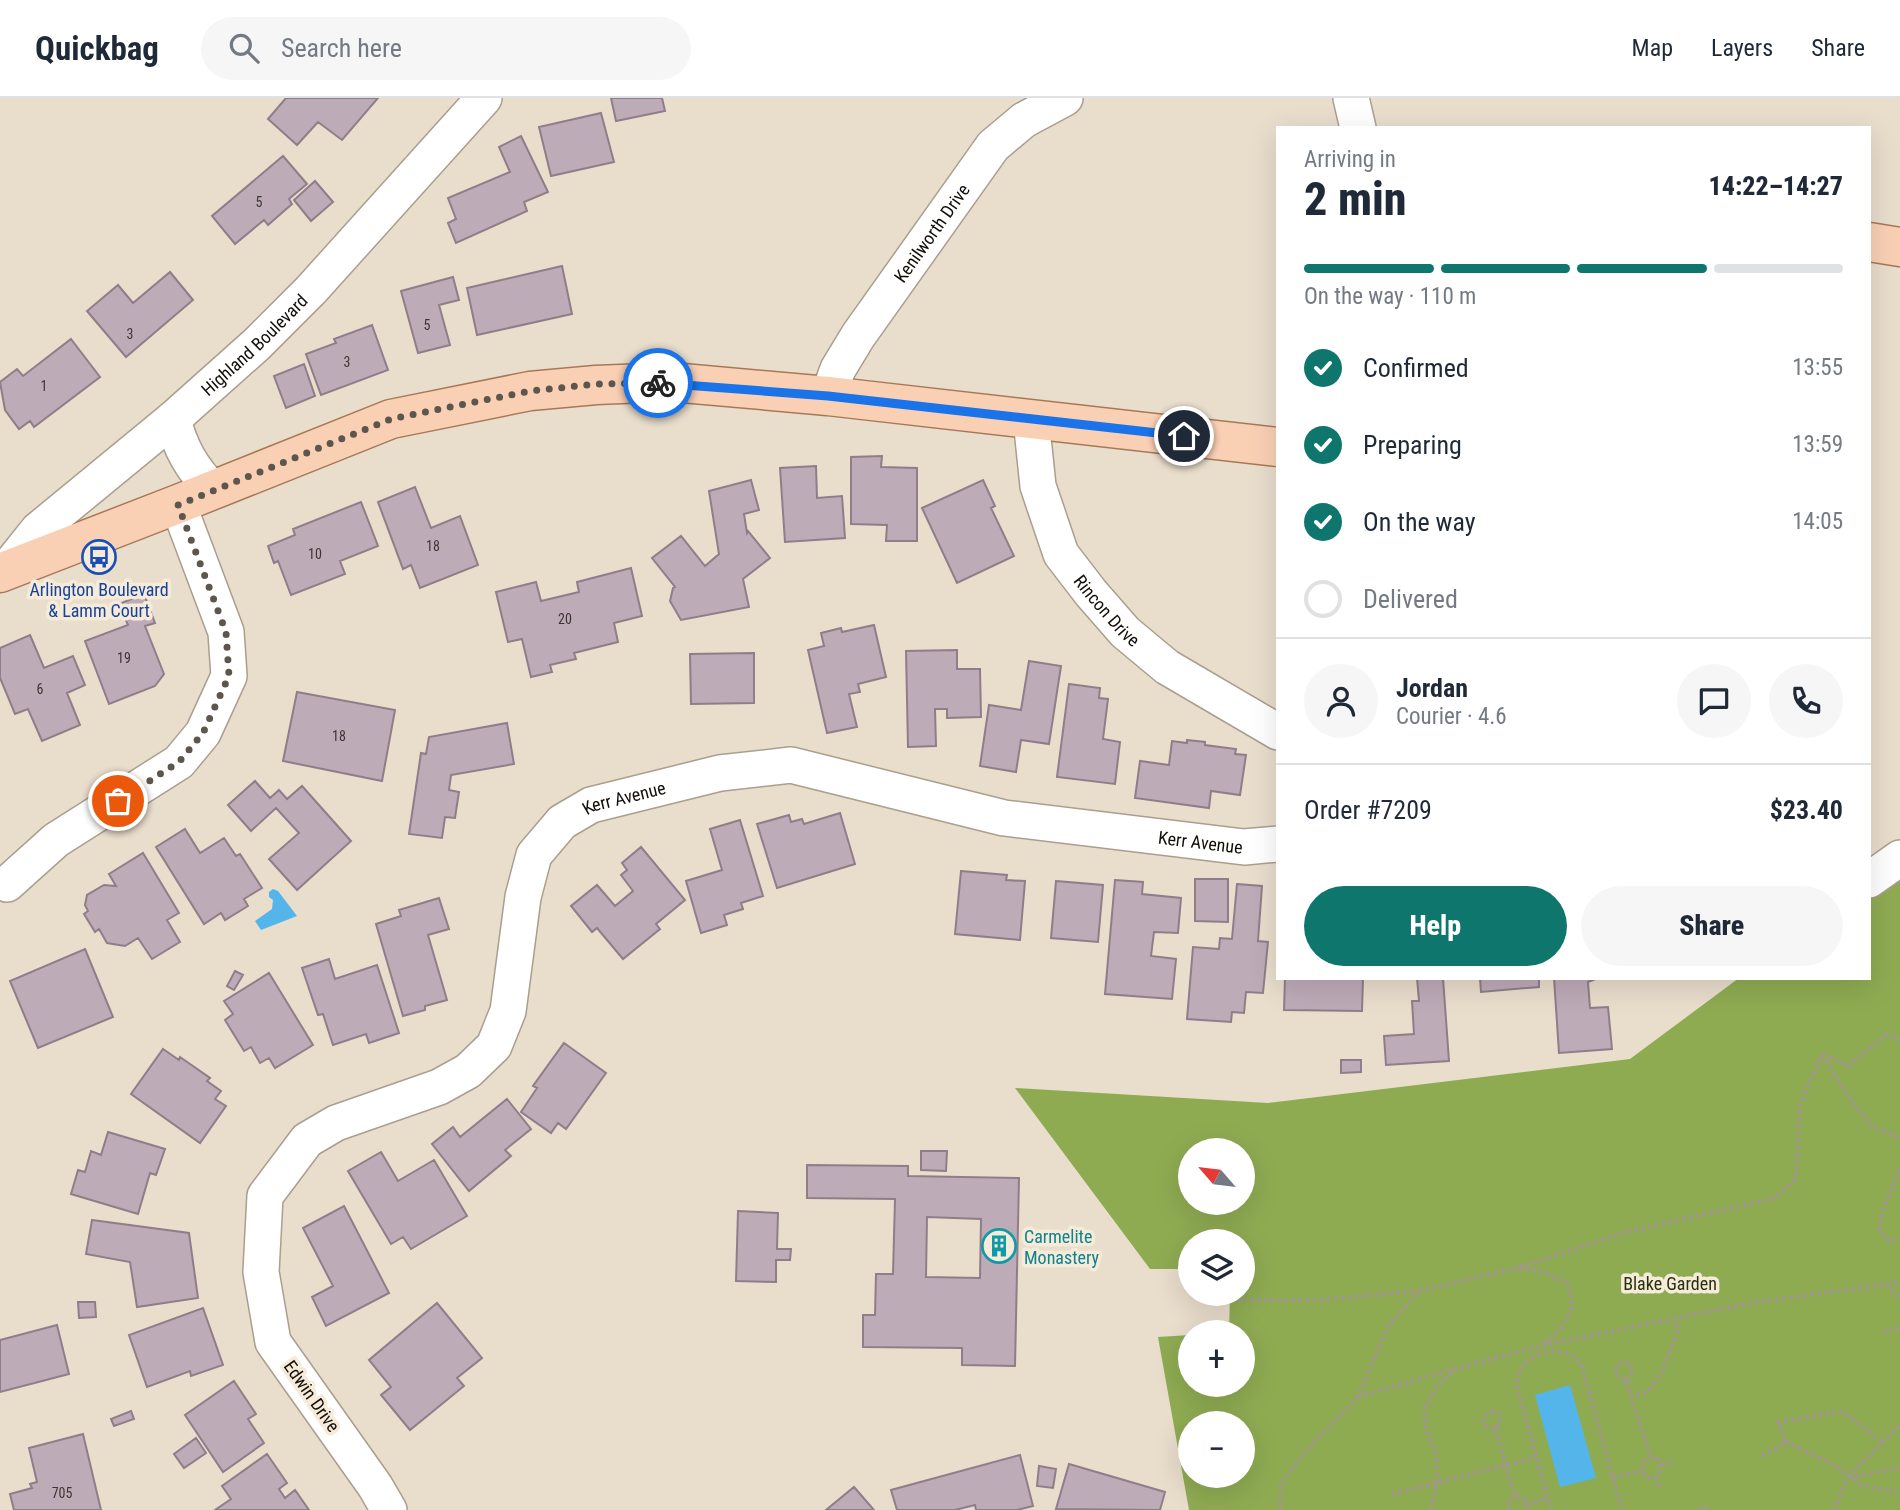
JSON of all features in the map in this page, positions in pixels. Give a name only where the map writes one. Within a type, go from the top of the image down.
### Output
[{"type":"main road","points":[[1871,242],[1900,247]]},
{"type":"main road","points":[[3,571],[178,505],[391,419],[530,391],[596,384],[671,382],[828,396],[1276,447]]},
{"type":"street","name":"Highland Boulevard","points":[[3,571],[38,530],[173,419],[257,344],[311,290],[484,98]]},
{"type":"street","name":"Kenilworth Drive","points":[[828,396],[838,369],[858,335],[993,146],[1024,120],[1065,98]]},
{"type":"street","points":[[1351,98],[1358,126]]},
{"type":"street","points":[[173,419],[177,439],[186,457],[213,490]]},
{"type":"street","name":"Rincon Drive","points":[[1031,419],[1038,486],[1061,554],[1091,593],[1125,632],[1167,667],[1276,731]]},
{"type":"street","points":[[7,884],[56,840],[179,762],[203,733],[224,688],[229,676],[226,632],[178,505]]},
{"type":"street","name":"Kerr Avenue","points":[[261,1272],[265,1196],[307,1140],[336,1124],[439,1087],[468,1071],[494,1046],[508,1011],[523,897],[534,855],[562,822],[591,805],[719,772],[791,765],[1004,818],[1244,847],[1276,844]]},
{"type":"street","points":[[1871,879],[1900,858]]},
{"type":"street","name":"Edwin Drive","points":[[261,1272],[273,1342],[375,1486],[389,1510]]},
{"type":"path","points":[[1822,1054],[1848,1066],[1887,1034],[1900,1040]]},
{"type":"path","points":[[1822,1054],[1853,1105],[1873,1127],[1900,1138]]},
{"type":"path","points":[[1255,1300],[1321,1300],[1420,1291],[1517,1268],[1627,1232],[1775,1198],[1796,1181],[1800,1105],[1822,1054]]},
{"type":"path","points":[[1900,1169],[1882,1212],[1879,1229],[1889,1242],[1900,1237]]},
{"type":"path","points":[[1517,1268],[1540,1271],[1568,1283],[1573,1306],[1562,1328],[1544,1345]]},
{"type":"path","points":[[1358,1397],[1544,1345],[1751,1303],[1900,1282]]},
{"type":"path","points":[[1887,1284],[1900,1300]]},
{"type":"path","points":[[1280,1510],[1281,1484],[1305,1452],[1358,1397],[1388,1326],[1420,1291]]},
{"type":"path","points":[[1630,1397],[1648,1392],[1661,1374],[1678,1331],[1675,1318]]},
{"type":"path","points":[[1883,1332],[1900,1328]]},
{"type":"path","points":[[1551,1510],[1517,1387],[1518,1375],[1532,1359],[1555,1350],[1566,1352],[1581,1363],[1622,1510]]},
{"type":"path","points":[[1431,1510],[1437,1482],[1436,1451],[1426,1431],[1426,1408],[1435,1389],[1455,1369]]},
{"type":"path","points":[[1626,1380],[1650,1456]]},
{"type":"path","points":[[1883,1442],[1841,1411],[1779,1422],[1786,1442],[1830,1463],[1864,1486],[1900,1492]]},
{"type":"path","points":[[1834,1510],[1848,1477],[1900,1425]]},
{"type":"path","points":[[1495,1428],[1516,1496]]},
{"type":"path","points":[[1762,1456],[1786,1442]]},
{"type":"path","points":[[1650,1456],[1657,1457],[1662,1465],[1661,1472],[1656,1477],[1648,1478],[1642,1471],[1643,1462],[1650,1456]]},
{"type":"path","points":[[1392,1494],[1536,1458]]},
{"type":"path","points":[[1662,1465],[1675,1462]]},
{"type":"path","points":[[1848,1477],[1900,1468]]},
{"type":"path","points":[[1613,1478],[1642,1471]]},
{"type":"path","points":[[1656,1477],[1660,1489]]},
{"type":"path","points":[[1516,1496],[1522,1498],[1526,1507],[1547,1498]]},
{"type":"path","points":[[1507,1510],[1509,1502],[1516,1496]]},
{"type":"path","points":[[1697,1510],[1709,1507]]},
{"type":"green space","name":"Blake Garden","points":[[1900,879],[1900,1510],[1189,1510],[1185,1488],[1255,1488],[1255,1411],[1178,1411],[1178,1449],[1158,1337],[1178,1336],[1178,1397],[1255,1397],[1255,1320],[1229,1320],[1230,1306],[1255,1306],[1255,1229],[1178,1229],[1178,1269],[1150,1269],[1015,1088],[1268,1103],[1630,1059],[1736,980],[1871,980],[1871,894]]},
{"type":"water","points":[[273,889],[278,891],[297,916],[261,930],[255,921],[272,909],[273,900],[269,897],[269,892]]},
{"type":"water","points":[[1570,1385],[1596,1478],[1560,1487],[1535,1395]]},
{"type":"building","points":[[286,98],[378,98],[342,140],[318,122],[297,145],[268,119]]},
{"type":"building","points":[[611,98],[662,98],[665,111],[616,121]]},
{"type":"building","points":[[601,113],[614,162],[551,176],[539,127]]},
{"type":"building","points":[[521,136],[548,192],[524,202],[527,211],[456,243],[448,223],[456,219],[448,198],[510,172],[499,147]]},
{"type":"building","points":[[283,156],[307,184],[289,199],[292,204],[268,225],[264,220],[235,244],[212,216]]},
{"type":"building","points":[[315,181],[333,202],[311,221],[294,200]]},
{"type":"building","points":[[562,266],[572,314],[477,335],[467,288]]},
{"type":"building","points":[[170,272],[193,300],[126,357],[87,311],[118,285],[133,303]]},
{"type":"building","points":[[453,277],[459,300],[439,305],[450,345],[418,353],[401,291]]},
{"type":"building","points":[[372,325],[388,370],[321,395],[306,354],[336,343],[334,339]]},
{"type":"building","points":[[71,339],[100,377],[34,427],[30,421],[19,429],[5,410],[0,382],[17,369],[23,376]]},
{"type":"building","points":[[304,364],[315,396],[286,408],[274,376]]},
{"type":"building","points":[[882,456],[881,467],[917,468],[917,541],[886,541],[887,525],[851,524],[851,457]]},
{"type":"building","points":[[816,466],[817,498],[842,496],[845,538],[785,542],[780,468]]},
{"type":"building","points":[[751,480],[759,510],[744,514],[747,533],[748,531],[770,558],[743,579],[749,607],[681,620],[670,601],[675,587],[652,558],[681,536],[705,566],[719,554],[709,491]]},
{"type":"building","points":[[983,480],[995,506],[991,508],[1014,556],[957,583],[922,508]]},
{"type":"building","points":[[415,487],[431,528],[460,516],[478,565],[420,588],[411,565],[403,569],[378,502]]},
{"type":"building","points":[[361,502],[378,546],[340,561],[345,574],[291,595],[278,561],[274,563],[268,546],[295,535],[293,529]]},
{"type":"building","points":[[631,568],[642,616],[614,623],[618,642],[574,653],[576,659],[550,665],[552,672],[531,677],[522,639],[508,642],[496,592],[536,582],[541,601],[579,592],[577,582]]},
{"type":"building","points":[[144,594],[155,623],[145,626],[164,674],[155,686],[109,704],[85,641],[128,625],[119,604]]},
{"type":"building","points":[[874,625],[886,677],[858,684],[860,692],[849,694],[857,727],[827,733],[808,650],[824,646],[821,633],[841,628],[842,632]]},
{"type":"building","points":[[30,635],[44,668],[73,656],[85,685],[67,693],[80,725],[42,741],[28,709],[15,714],[0,678],[0,648]]},
{"type":"building","points":[[957,650],[957,669],[980,669],[981,717],[947,718],[947,709],[935,709],[936,746],[908,747],[906,651]]},
{"type":"building","points":[[754,653],[754,703],[691,704],[690,654]]},
{"type":"building","points":[[1029,661],[1061,666],[1049,744],[1021,740],[1016,772],[980,766],[989,705],[1021,710]]},
{"type":"building","points":[[1069,684],[1100,688],[1099,698],[1108,699],[1103,739],[1120,742],[1115,784],[1057,777]]},
{"type":"building","points":[[297,692],[395,710],[382,781],[283,761]]},
{"type":"building","points":[[507,723],[514,764],[451,775],[449,790],[459,792],[455,818],[445,817],[442,838],[409,834],[421,753],[426,754],[429,737]]},
{"type":"building","points":[[1187,740],[1236,749],[1235,754],[1246,755],[1240,795],[1211,791],[1209,808],[1135,798],[1140,761],[1169,765],[1172,741],[1187,743]]},
{"type":"building","points":[[255,781],[270,798],[279,790],[287,799],[302,786],[351,841],[297,890],[269,859],[299,833],[276,808],[251,831],[228,805]]},
{"type":"building","points":[[840,813],[855,864],[777,888],[757,824],[789,815],[791,822],[802,819],[804,824]]},
{"type":"building","points":[[740,820],[763,896],[741,903],[743,909],[724,915],[727,925],[701,933],[686,881],[722,870],[710,829]]},
{"type":"building","points":[[185,829],[200,853],[224,838],[236,856],[240,854],[262,888],[244,899],[248,906],[225,920],[221,913],[204,924],[156,847]]},
{"type":"building","points":[[641,847],[685,900],[656,924],[660,929],[623,959],[597,928],[592,932],[571,906],[597,885],[615,906],[633,891],[621,875],[627,870],[622,863]]},
{"type":"building","points":[[143,853],[179,913],[167,920],[180,942],[152,959],[138,938],[125,946],[107,943],[99,929],[95,932],[84,914],[88,911],[85,905],[87,895],[104,885],[116,886],[109,874]]},
{"type":"building","points":[[961,871],[1007,875],[1006,880],[1025,881],[1020,940],[955,934]]},
{"type":"building","points":[[1195,879],[1228,879],[1228,922],[1195,921]]},
{"type":"building","points":[[1115,880],[1143,882],[1142,894],[1181,898],[1178,933],[1154,932],[1151,956],[1176,959],[1172,999],[1105,994]]},
{"type":"building","points":[[1056,881],[1103,885],[1098,942],[1051,938]]},
{"type":"building","points":[[1237,884],[1262,886],[1258,941],[1268,942],[1263,993],[1246,992],[1244,1013],[1232,1012],[1231,1022],[1187,1019],[1193,947],[1219,949],[1220,938],[1232,939]]},
{"type":"building","points":[[439,898],[449,929],[428,935],[447,1000],[403,1016],[376,924],[401,916],[399,910]]},
{"type":"building","points":[[85,949],[113,1017],[38,1048],[10,981]]},
{"type":"building","points":[[329,959],[335,979],[377,965],[399,1033],[369,1043],[366,1034],[333,1045],[323,1014],[318,1015],[302,968]]},
{"type":"building","points":[[235,971],[243,975],[234,990],[227,986]]},
{"type":"building","points":[[269,973],[313,1045],[275,1068],[269,1058],[260,1063],[251,1047],[244,1051],[225,1020],[233,1014],[224,1001]]},
{"type":"building","points":[[1285,980],[1363,980],[1362,1011],[1284,1010]]},
{"type":"building","points":[[1417,980],[1443,980],[1449,1061],[1386,1065],[1384,1036],[1414,1034],[1412,1001],[1419,1001]]},
{"type":"building","points":[[1480,980],[1539,980],[1539,987],[1481,992]]},
{"type":"building","points":[[1554,980],[1593,980],[1588,982],[1590,1008],[1608,1007],[1612,1049],[1559,1053]]},
{"type":"building","points":[[564,1043],[606,1073],[566,1129],[558,1123],[551,1133],[521,1112],[537,1088],[533,1086]]},
{"type":"building","points":[[163,1049],[179,1060],[180,1057],[210,1078],[207,1081],[221,1091],[215,1099],[226,1106],[200,1143],[131,1094]]},
{"type":"building","points":[[1341,1060],[1361,1060],[1361,1072],[1341,1073]]},
{"type":"building","points":[[507,1099],[531,1129],[505,1150],[511,1156],[469,1191],[432,1144],[453,1127],[460,1137]]},
{"type":"building","points":[[108,1132],[165,1149],[156,1175],[150,1173],[138,1214],[71,1194],[78,1170],[85,1172],[91,1151],[101,1155]]},
{"type":"building","points":[[921,1151],[947,1151],[946,1171],[921,1170]]},
{"type":"building","points":[[381,1152],[398,1181],[434,1160],[467,1216],[411,1249],[403,1237],[391,1244],[348,1171]]},
{"type":"building","name":"Carmelite Monastery","points":[[807,1165],[908,1166],[908,1176],[1019,1178],[1015,1366],[962,1365],[962,1348],[863,1347],[863,1315],[875,1315],[876,1274],[893,1274],[895,1199],[807,1198]],"holes":[[[927,1217],[981,1219],[980,1278],[926,1277]]]},
{"type":"building","points":[[344,1206],[389,1293],[326,1326],[312,1297],[333,1286],[303,1228]]},
{"type":"building","points":[[738,1211],[778,1213],[777,1249],[791,1249],[790,1260],[776,1260],[776,1282],[736,1281]]},
{"type":"building","points":[[92,1220],[189,1233],[198,1298],[137,1307],[130,1262],[86,1254]]},
{"type":"building","points":[[78,1302],[95,1302],[96,1317],[79,1318]]},
{"type":"building","points":[[437,1303],[482,1358],[457,1378],[464,1386],[410,1430],[381,1395],[391,1387],[369,1360]]},
{"type":"building","points":[[203,1308],[223,1365],[191,1376],[190,1371],[147,1387],[129,1335]]},
{"type":"building","points":[[57,1325],[69,1374],[0,1392],[0,1340]]},
{"type":"building","points":[[234,1381],[256,1414],[248,1419],[264,1443],[223,1472],[185,1415]]},
{"type":"building","points":[[131,1411],[134,1419],[114,1426],[111,1419]]},
{"type":"building","points":[[83,1434],[101,1510],[14,1510],[10,1494],[32,1488],[30,1484],[37,1482],[29,1448]]},
{"type":"building","points":[[196,1438],[206,1453],[184,1468],[174,1454]]},
{"type":"building","points":[[267,1454],[287,1483],[279,1489],[285,1498],[295,1490],[309,1510],[215,1510],[231,1499],[222,1486]]},
{"type":"building","points":[[1020,1455],[1033,1506],[1017,1510],[976,1510],[975,1505],[955,1510],[897,1510],[891,1490]]},
{"type":"building","points":[[1069,1464],[1165,1492],[1160,1510],[1056,1509]]},
{"type":"building","points":[[1039,1466],[1056,1469],[1053,1488],[1037,1486]]},
{"type":"building","points":[[854,1487],[874,1510],[826,1510]]},
{"type":"way so far","points":[[118,801],[179,762],[203,733],[229,676],[226,632],[178,505],[391,419],[530,391],[596,384],[658,383]]},
{"type":"place","name":"Arlington Boulevard & Lamm Court","points":[[99,557]]},
{"type":"place","name":"Carmelite Monastery","points":[[999,1246]]},
{"type":"route","points":[[658,383],[828,396],[1184,436]]}]
